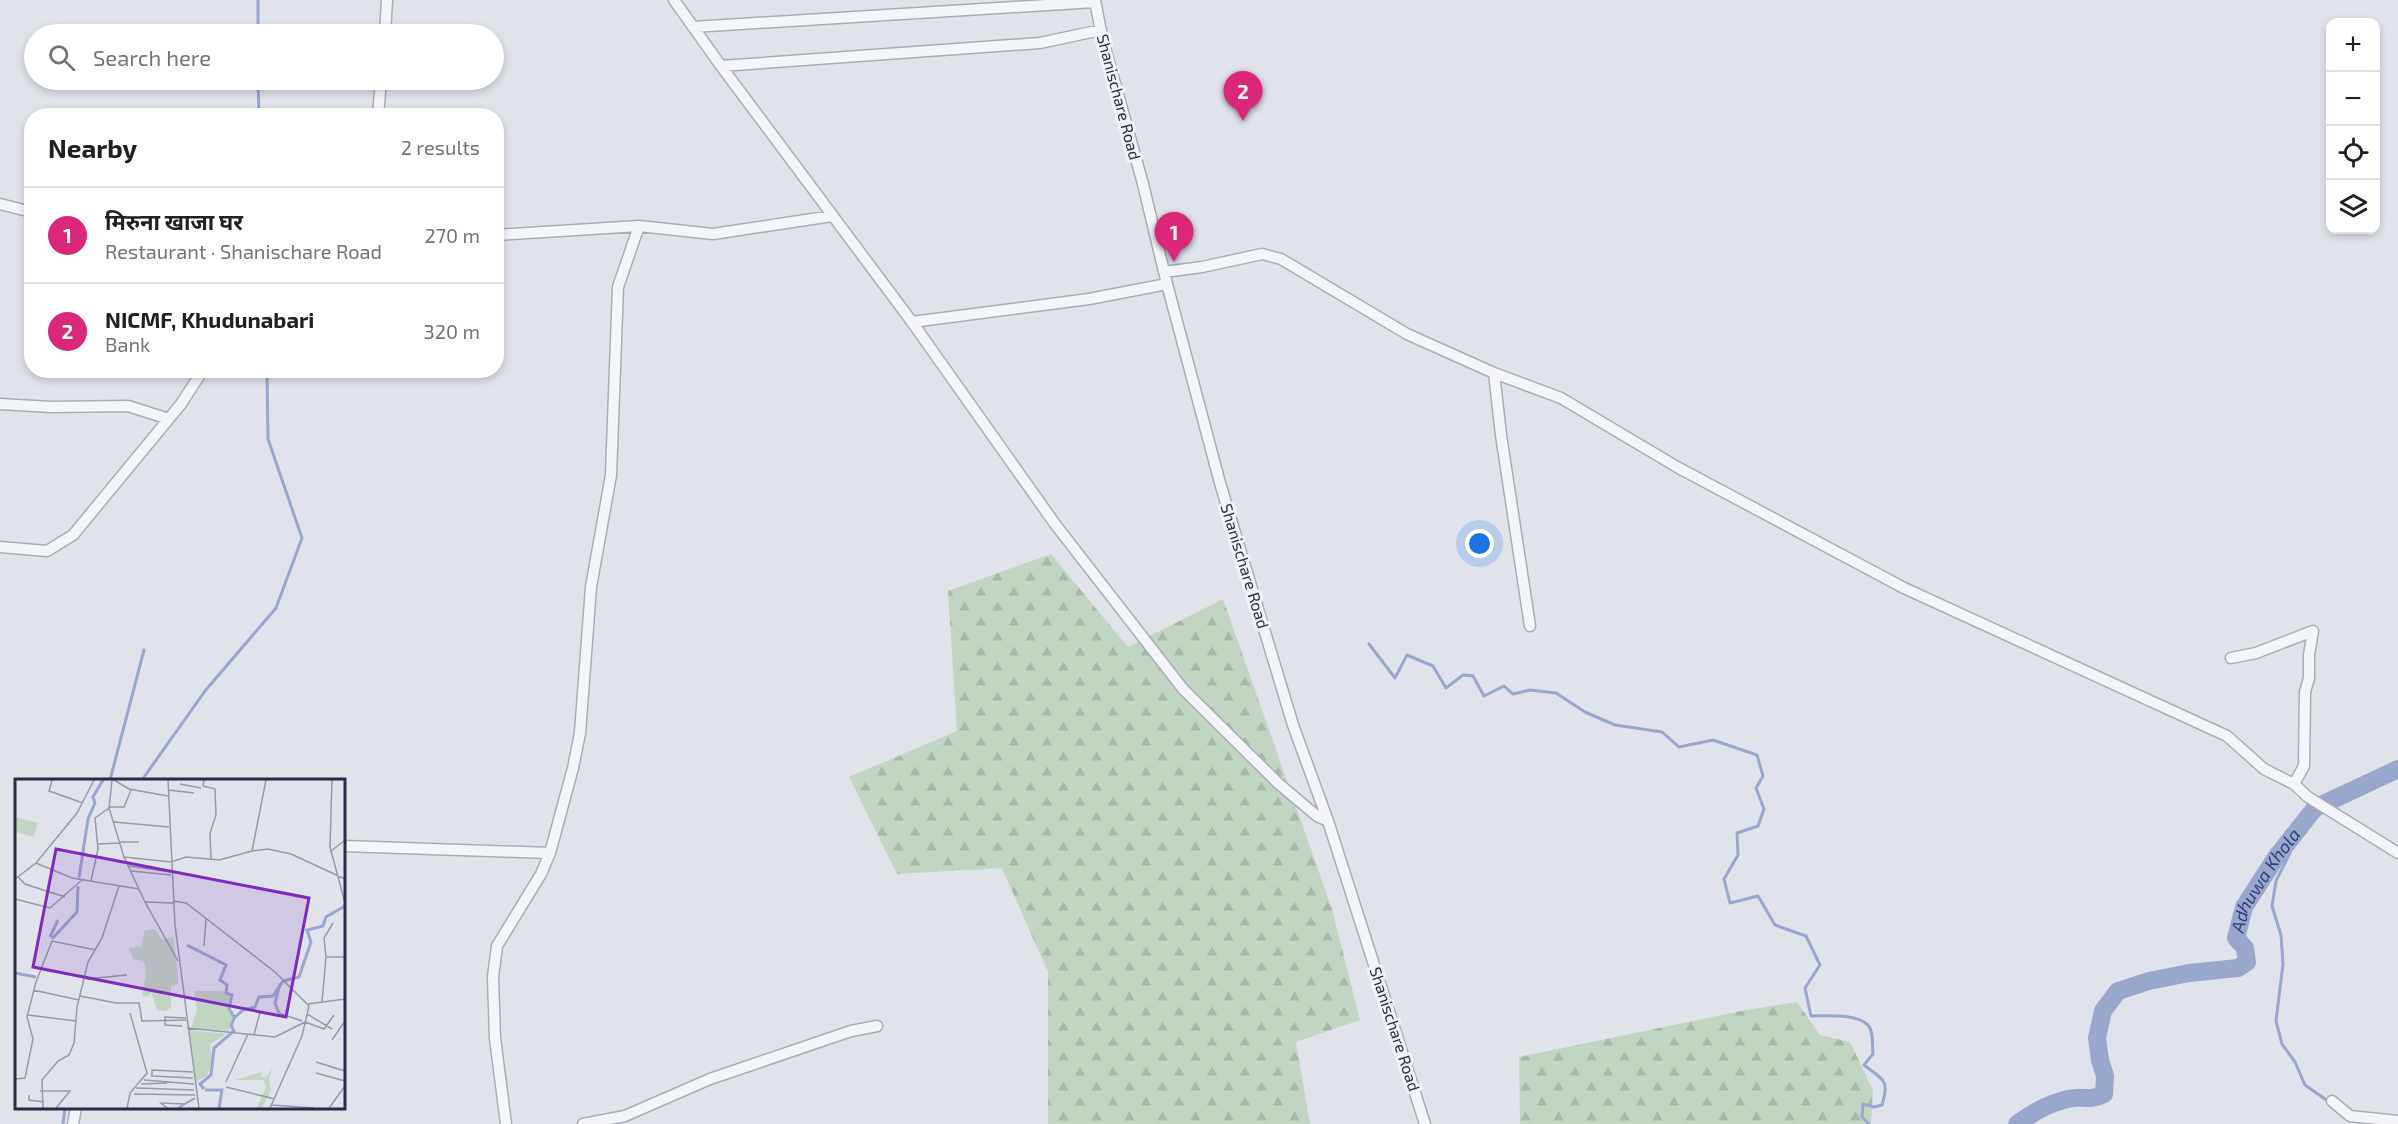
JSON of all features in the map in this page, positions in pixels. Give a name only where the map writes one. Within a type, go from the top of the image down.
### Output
[{"type":"street","points":[[386,24],[387,0]]},
{"type":"street","points":[[674,0],[912,322],[1061,533],[1183,689],[1264,771],[1317,816],[1328,821]]},
{"type":"street","points":[[693,27],[1095,1]]},
{"type":"street","name":"Shanischare Road","points":[[1095,1],[1223,495],[1293,724],[1328,821],[1425,1124]]},
{"type":"street","points":[[721,66],[1040,43],[1101,30]]},
{"type":"street","points":[[379,108],[380,90]]},
{"type":"street","points":[[0,204],[24,210]]},
{"type":"street","points":[[504,234],[639,226],[713,234],[832,216]]},
{"type":"street","points":[[506,1124],[495,1038],[493,977],[497,946],[541,874],[550,853],[580,733],[591,587],[611,475],[618,287],[639,226]]},
{"type":"street","points":[[1164,272],[1202,267],[1262,254],[1281,259],[1407,334],[1494,373],[1561,398],[1677,466],[1904,588],[2227,736],[2264,769],[2294,784],[2308,797],[2398,853]]},
{"type":"street","points":[[912,322],[1089,299],[1110,293],[1167,284]]},
{"type":"street","points":[[1494,373],[1530,626]]},
{"type":"street","points":[[0,547],[47,551],[73,535],[169,419],[197,378]]},
{"type":"street","points":[[0,404],[128,406],[169,419]]},
{"type":"street","points":[[2231,658],[2256,653],[2313,631],[2309,655],[2309,678],[2305,692],[2304,766],[2294,784]]},
{"type":"street","points":[[345,846],[550,853]]},
{"type":"street","points":[[583,1124],[626,1116],[710,1079],[851,1031],[877,1026]]},
{"type":"street","points":[[2332,1101],[2350,1116],[2398,1121]]},
{"type":"street","points":[[73,1124],[76,1109]]},
{"type":"green space","points":[[1051,554],[1128,647],[1223,599],[1332,909],[1360,1020],[1296,1042],[1310,1124],[1048,1124],[1048,972],[1002,868],[897,874],[849,777],[957,731],[948,591]]},
{"type":"green space","points":[[1797,1002],[1820,1035],[1850,1042],[1873,1090],[1871,1124],[1520,1124],[1519,1057],[1741,1011]]},
{"type":"waterway","points":[[258,0],[258,24]]},
{"type":"waterway","points":[[258,90],[259,108]]},
{"type":"waterway","points":[[143,779],[205,691],[276,608],[302,538],[268,439],[267,378]]},
{"type":"waterway","points":[[1369,644],[1395,678],[1407,655],[1433,666],[1446,688],[1463,675],[1473,676],[1484,696],[1504,686],[1513,694],[1530,690],[1556,693],[1585,712],[1615,725],[1662,732],[1679,747],[1713,740],[1757,755],[1763,776],[1756,788],[1764,809],[1758,826],[1737,833],[1738,855],[1724,879],[1730,903],[1758,896],[1775,925],[1806,936],[1820,965],[1805,988],[1811,1016],[1849,1017],[1863,1021],[1870,1028],[1873,1054],[1864,1065],[1880,1077],[1885,1090],[1882,1105],[1874,1107],[1863,1104],[1862,1117],[1869,1124]]},
{"type":"waterway","points":[[110,779],[144,650]]},
{"type":"waterway","name":"Adhuwa Khola","points":[[2017,1124],[2054,1103],[2073,1098],[2093,1098],[2104,1094],[2105,1076],[2097,1038],[2103,1011],[2118,991],[2149,981],[2189,973],[2238,968],[2247,962],[2245,948],[2236,938],[2244,907],[2277,856],[2315,808],[2398,769]]},
{"type":"waterway","points":[[2293,837],[2290,853],[2276,881],[2272,906],[2281,935],[2283,964],[2276,1021],[2282,1044],[2295,1062],[2305,1085],[2328,1101]]},
{"type":"waterway","points":[[63,1124],[65,1109]]},
{"type":"place","name":"NICMF, Khudunabari","points":[[1243,121]]},
{"type":"place","name":"मिरुना खाजा घर","points":[[1174,262]]}]
